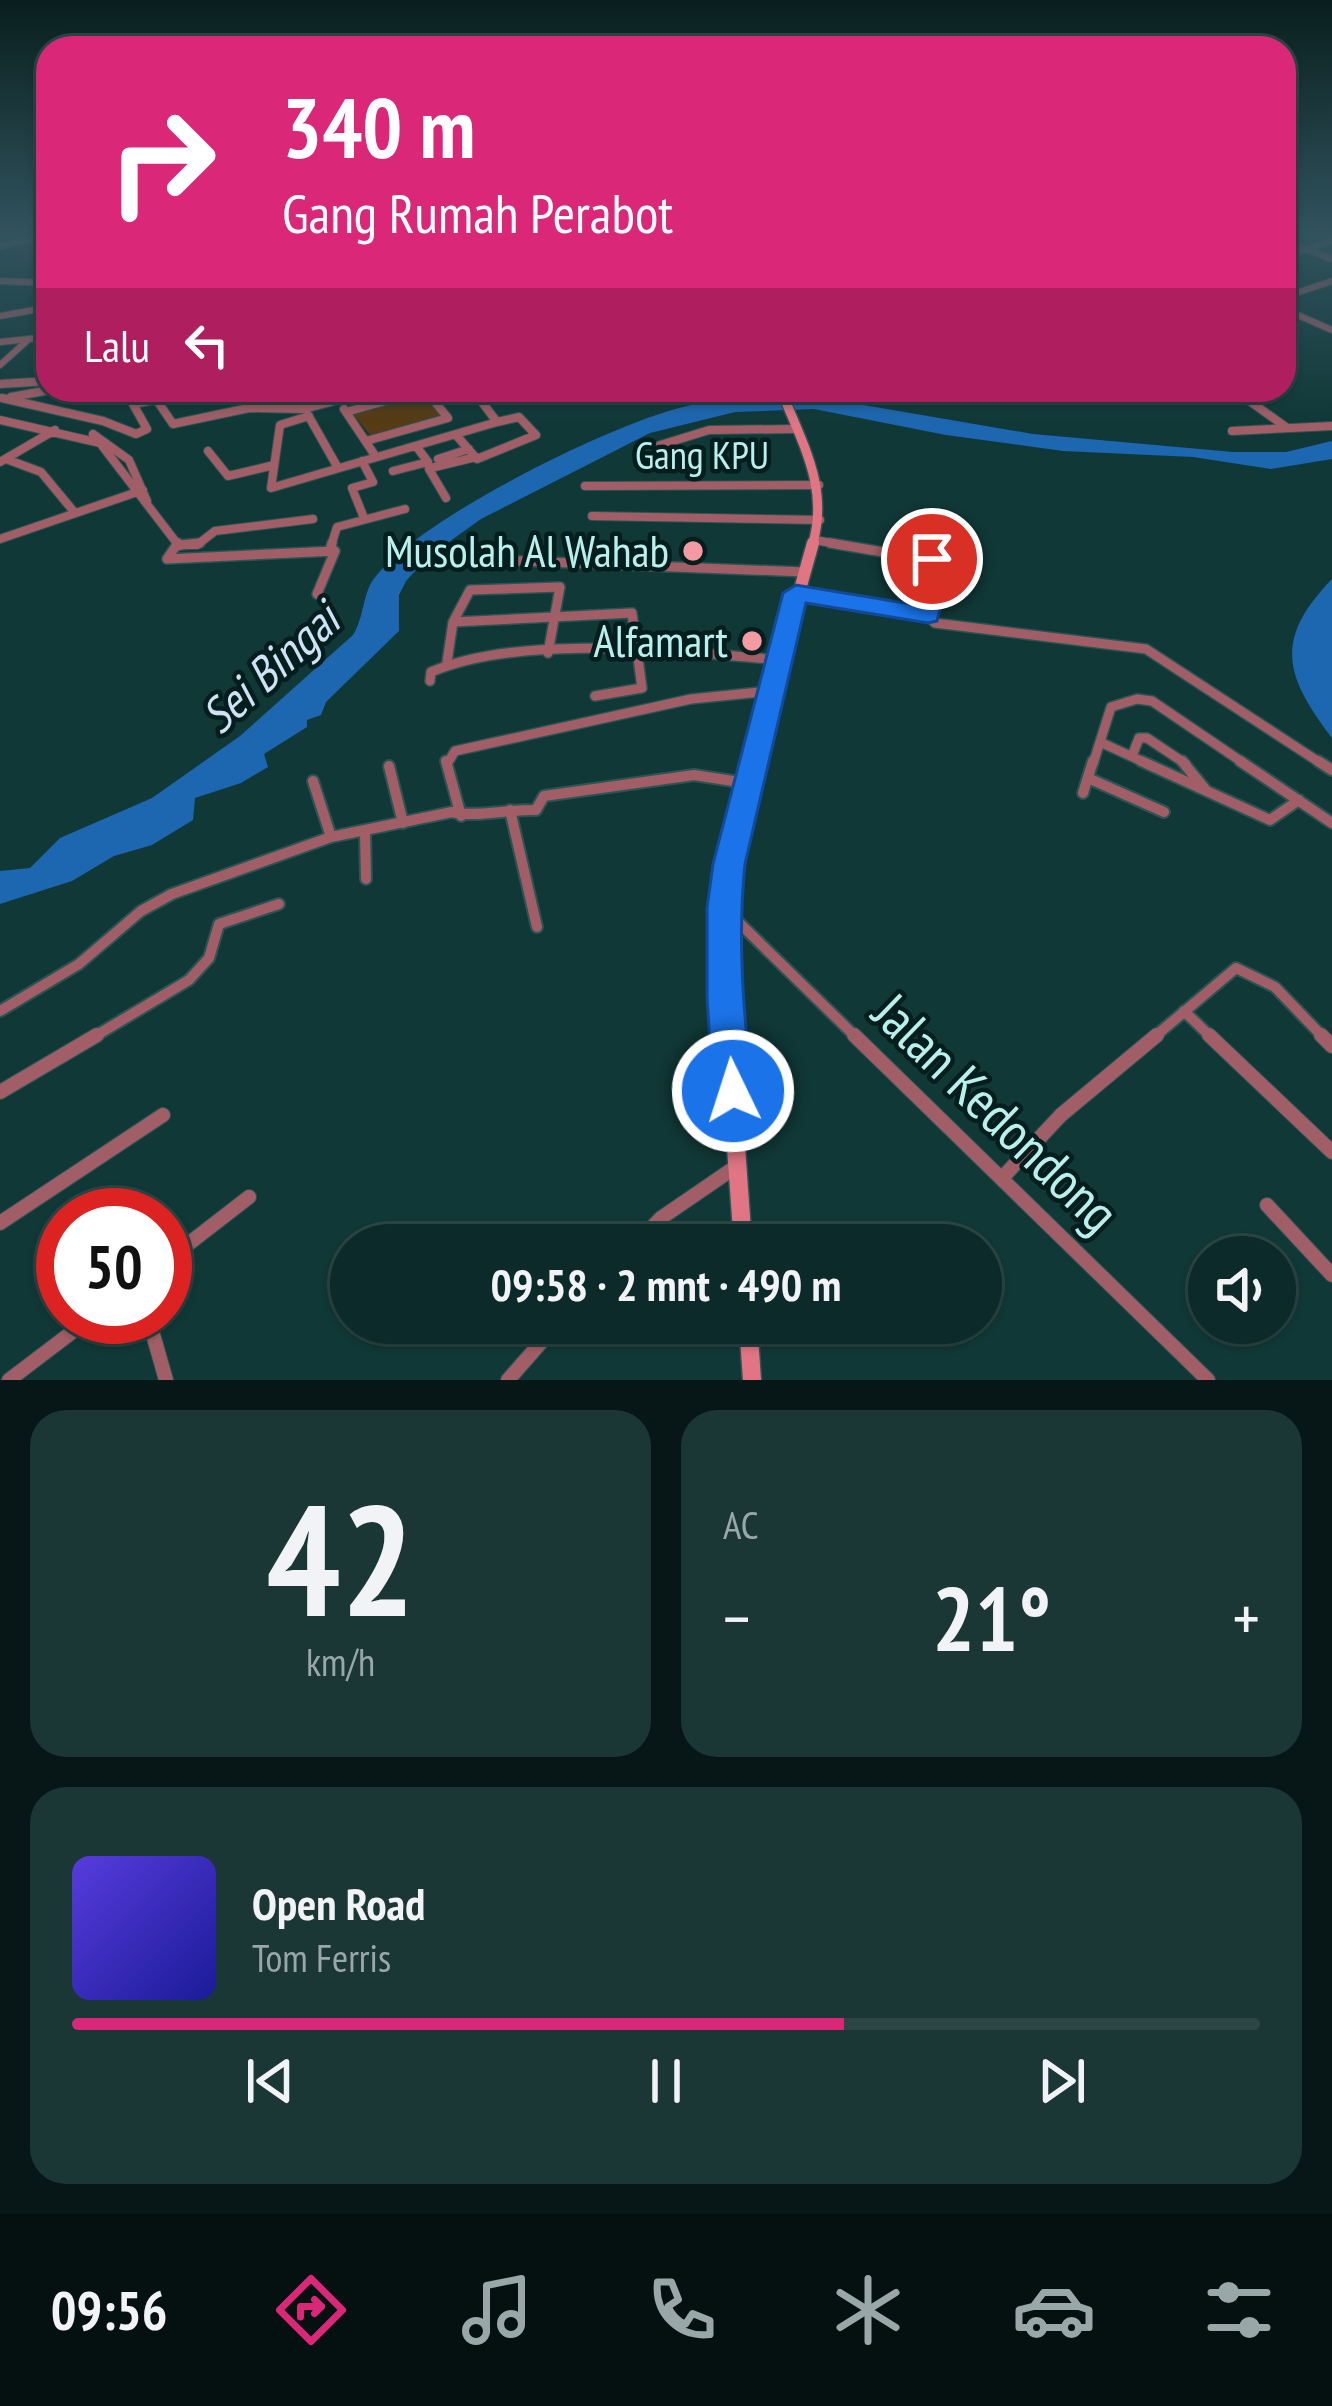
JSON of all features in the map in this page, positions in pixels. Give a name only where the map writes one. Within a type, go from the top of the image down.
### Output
[{"type":"main road","points":[[742,1224],[725,997],[724,908],[746,783],[820,520],[819,485],[786,402]]},
{"type":"main road","points":[[749,1344],[752,1380]]},
{"type":"street","points":[[0,316],[36,310]]},
{"type":"street","points":[[1296,315],[1332,330]]},
{"type":"street","points":[[0,365],[29,339]]},
{"type":"street","points":[[2,343],[36,339]]},
{"type":"street","points":[[0,383],[36,382]]},
{"type":"street","points":[[1,398],[36,392]]},
{"type":"street","points":[[1,398],[145,434],[145,421],[133,404],[139,402]]},
{"type":"street","points":[[163,402],[166,419],[173,424],[249,408],[307,413]]},
{"type":"street","points":[[332,402],[280,425],[271,488],[519,417],[536,435],[476,458],[394,471]]},
{"type":"street","points":[[335,402],[376,457]]},
{"type":"street","points":[[346,412],[382,402]]},
{"type":"street","points":[[366,441],[448,418],[435,402]]},
{"type":"street","points":[[482,402],[497,422]]},
{"type":"street","points":[[1251,402],[1286,427]]},
{"type":"street","points":[[307,413],[338,468]]},
{"type":"street","points":[[0,417],[95,435],[120,450],[147,501],[181,545]]},
{"type":"street","points":[[95,435],[114,424]]},
{"type":"street","points":[[654,447],[709,430],[795,425]]},
{"type":"street","points":[[1232,431],[1332,426]]},
{"type":"street","points":[[3,460],[57,428],[100,443],[142,490]]},
{"type":"street","points":[[456,435],[476,458]]},
{"type":"street","points":[[416,446],[429,465]]},
{"type":"street","points":[[438,459],[469,449]]},
{"type":"street","points":[[208,451],[228,476],[274,465]]},
{"type":"street","points":[[364,518],[352,488],[394,477],[387,454]]},
{"type":"street","points":[[3,460],[41,472],[75,513]]},
{"type":"street","points":[[362,461],[373,482]]},
{"type":"street","points":[[429,465],[427,470],[446,498]]},
{"type":"street","name":"Gang KPU","points":[[585,485],[819,485]]},
{"type":"street","points":[[0,539],[142,490]]},
{"type":"street","points":[[330,550],[338,527],[405,509]]},
{"type":"street","points":[[592,516],[820,520]]},
{"type":"street","points":[[314,519],[215,531],[197,545],[181,545],[167,559],[330,550],[337,556],[317,594]]},
{"type":"street","points":[[815,540],[936,561],[928,615]]},
{"type":"street","points":[[497,560],[804,572]]},
{"type":"street","points":[[447,662],[453,622],[466,592],[474,590],[560,587],[548,652]]},
{"type":"street","points":[[796,593],[928,615],[935,623],[971,629],[1146,649],[1332,770]]},
{"type":"street","points":[[453,622],[632,613],[640,648]]},
{"type":"street","points":[[430,681],[431,672],[447,662],[548,652],[640,648],[781,660]]},
{"type":"street","points":[[595,696],[642,688],[635,653],[640,648]]},
{"type":"street","points":[[461,816],[446,759],[455,751],[691,699],[770,691]]},
{"type":"street","points":[[1083,793],[1111,707],[1137,699],[1152,701],[1332,823]]},
{"type":"street","points":[[1132,756],[1139,738],[1147,738],[1191,767],[1205,789]]},
{"type":"street","points":[[1100,742],[1270,820],[1299,800]]},
{"type":"street","points":[[389,766],[403,823]]},
{"type":"street","points":[[0,1011],[79,964],[142,911],[172,894],[331,837],[452,812],[461,816],[538,809],[544,796],[694,775],[746,783]]},
{"type":"street","points":[[1088,778],[1164,812]]},
{"type":"street","points":[[313,781],[331,837]]},
{"type":"street","points":[[510,811],[537,927]]},
{"type":"street","points":[[365,831],[365,879]]},
{"type":"street","points":[[0,1092],[189,980],[209,958],[223,922],[279,904]]},
{"type":"street","name":"Jalan Kedondong","points":[[724,908],[1208,1380]]},
{"type":"street","points":[[1003,1177],[1061,1115],[1236,968],[1250,969],[1332,1046]]},
{"type":"street","points":[[1184,1011],[1332,1152]]},
{"type":"street","points":[[0,1223],[164,1115]]},
{"type":"street","points":[[656,1224],[738,1165]]},
{"type":"street","points":[[192,1241],[249,1198]]},
{"type":"street","points":[[1267,1205],[1332,1275]]},
{"type":"street","points":[[9,1380],[56,1344]]},
{"type":"street","points":[[156,1344],[166,1380]]},
{"type":"street","points":[[508,1380],[540,1344]]},
{"type":"shaded area","points":[[394,402],[432,402],[444,415],[371,436],[353,414]]},
{"type":"water","name":"Sei Bingai","points":[[703,403],[852,403],[1033,434],[1233,452],[1286,452],[1332,441],[1332,459],[1271,469],[1193,457],[1063,451],[946,435],[814,409],[735,412],[650,433],[481,519],[428,557],[399,595],[399,631],[326,702],[321,715],[307,720],[307,727],[264,754],[268,767],[241,783],[195,798],[193,820],[152,845],[114,856],[72,881],[0,904],[0,871],[30,868],[60,838],[152,798],[240,736],[353,635],[376,576],[433,527],[566,453],[650,417]]},
{"type":"water","points":[[1332,579],[1332,738],[1304,696],[1292,658],[1300,621]]},
{"type":"place","name":"Musolah Al Wahab","points":[[693,551]]},
{"type":"place","name":"Alfamart","points":[[752,641]]},
{"type":"route","points":[[733,1091],[725,997],[724,908],[729,864],[796,593],[928,615],[939,564],[932,559]]}]
